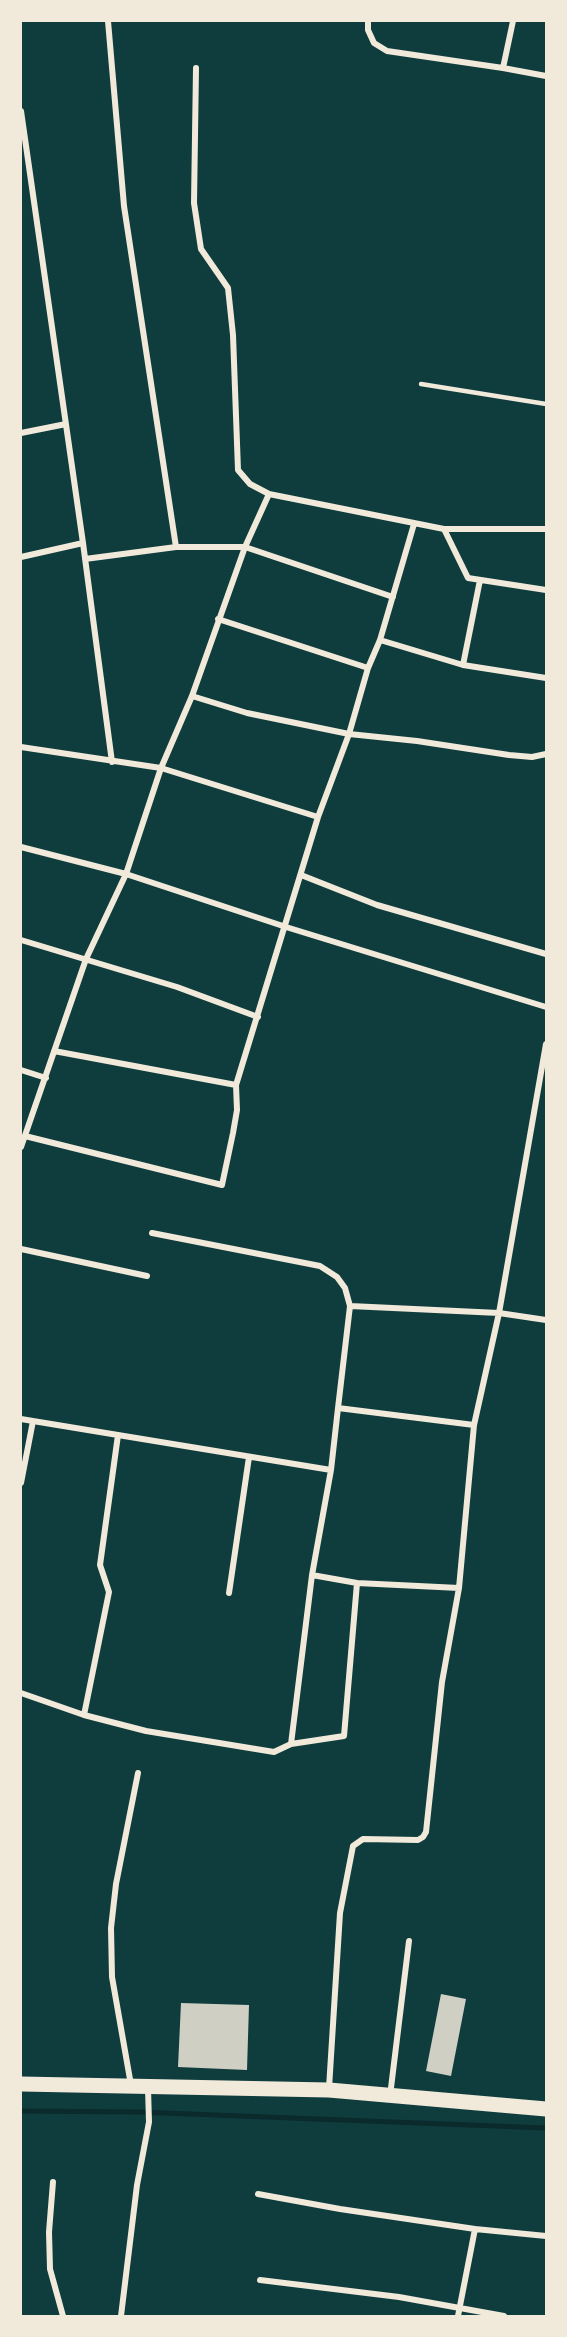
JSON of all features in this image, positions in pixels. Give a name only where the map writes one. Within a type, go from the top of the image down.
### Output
[{"type":"highway","points":[[21,2084],[131,2085],[149,2092],[329,2090],[546,2109]]},
{"type":"street","points":[[108,21],[124,206],[176,547]]},
{"type":"street","points":[[368,21],[368,30],[374,43],[387,51],[546,76]]},
{"type":"street","points":[[503,68],[513,21]]},
{"type":"street","points":[[196,68],[194,203],[201,249],[228,288],[233,335],[238,470],[250,484],[269,494],[414,524],[444,529],[546,529]]},
{"type":"street","points":[[21,111],[112,762]]},
{"type":"street","points":[[21,433],[66,424]]},
{"type":"street","points":[[21,1148],[86,959],[126,874],[161,768],[192,696],[245,547],[269,494]]},
{"type":"street","points":[[25,1136],[222,1185],[237,1110],[236,1085],[318,817],[349,734],[368,668],[380,640],[414,524]]},
{"type":"street","points":[[444,529],[468,578],[546,591]]},
{"type":"street","points":[[21,557],[83,543]]},
{"type":"street","points":[[85,559],[176,547],[245,547],[393,597]]},
{"type":"street","points":[[463,665],[480,580]]},
{"type":"street","points":[[218,619],[368,668]]},
{"type":"street","points":[[380,640],[463,665],[546,678]]},
{"type":"street","points":[[192,696],[247,713],[349,734],[417,741],[509,755],[532,757],[546,754]]},
{"type":"street","points":[[21,747],[161,768],[318,817]]},
{"type":"street","points":[[21,847],[126,874],[286,927],[546,1007]]},
{"type":"street","points":[[301,875],[376,905],[546,954]]},
{"type":"street","points":[[21,940],[177,987],[258,1017]]},
{"type":"street","points":[[329,2090],[340,1912],[350,1854],[357,1842],[363,1839],[418,1840],[426,1832],[441,1682],[459,1588],[474,1425],[499,1314],[546,1044]]},
{"type":"street","points":[[54,1051],[236,1085]]},
{"type":"street","points":[[21,1070],[46,1078]]},
{"type":"street","points":[[152,1233],[320,1266],[337,1277],[345,1288],[350,1306],[331,1470],[312,1575],[291,1744]]},
{"type":"street","points":[[21,1249],[147,1276]]},
{"type":"street","points":[[350,1306],[499,1314],[546,1320]]},
{"type":"street","points":[[338,1408],[474,1425]]},
{"type":"street","points":[[21,1419],[331,1470]]},
{"type":"street","points":[[21,1483],[33,1421]]},
{"type":"street","points":[[84,1715],[109,1593],[100,1565],[118,1435]]},
{"type":"street","points":[[229,1593],[249,1457]]},
{"type":"street","points":[[312,1575],[357,1583],[459,1588]]},
{"type":"street","points":[[21,1693],[84,1715],[146,1731],[274,1752],[291,1744],[344,1736],[357,1583]]},
{"type":"street","points":[[131,2085],[112,1977],[111,1928],[116,1884],[138,1773]]},
{"type":"street","points":[[390,2096],[409,1941]]},
{"type":"street","points":[[121,2316],[137,2185],[149,2122],[149,2092]]},
{"type":"street","points":[[53,2182],[49,2232],[50,2269],[63,2316]]},
{"type":"street","points":[[258,2194],[340,2209],[476,2229],[546,2236]]},
{"type":"street","points":[[458,2316],[476,2229]]},
{"type":"street","points":[[260,2280],[366,2292],[504,2316]]},
{"type":"lane","points":[[421,384],[546,404]]},
{"type":"building","points":[[441,1994],[466,1999],[451,2076],[426,2071]]},
{"type":"building","points":[[181,2003],[249,2005],[247,2070],[178,2067]]},
{"type":"waterway","points":[[21,2111],[139,2112],[546,2128]]}]
